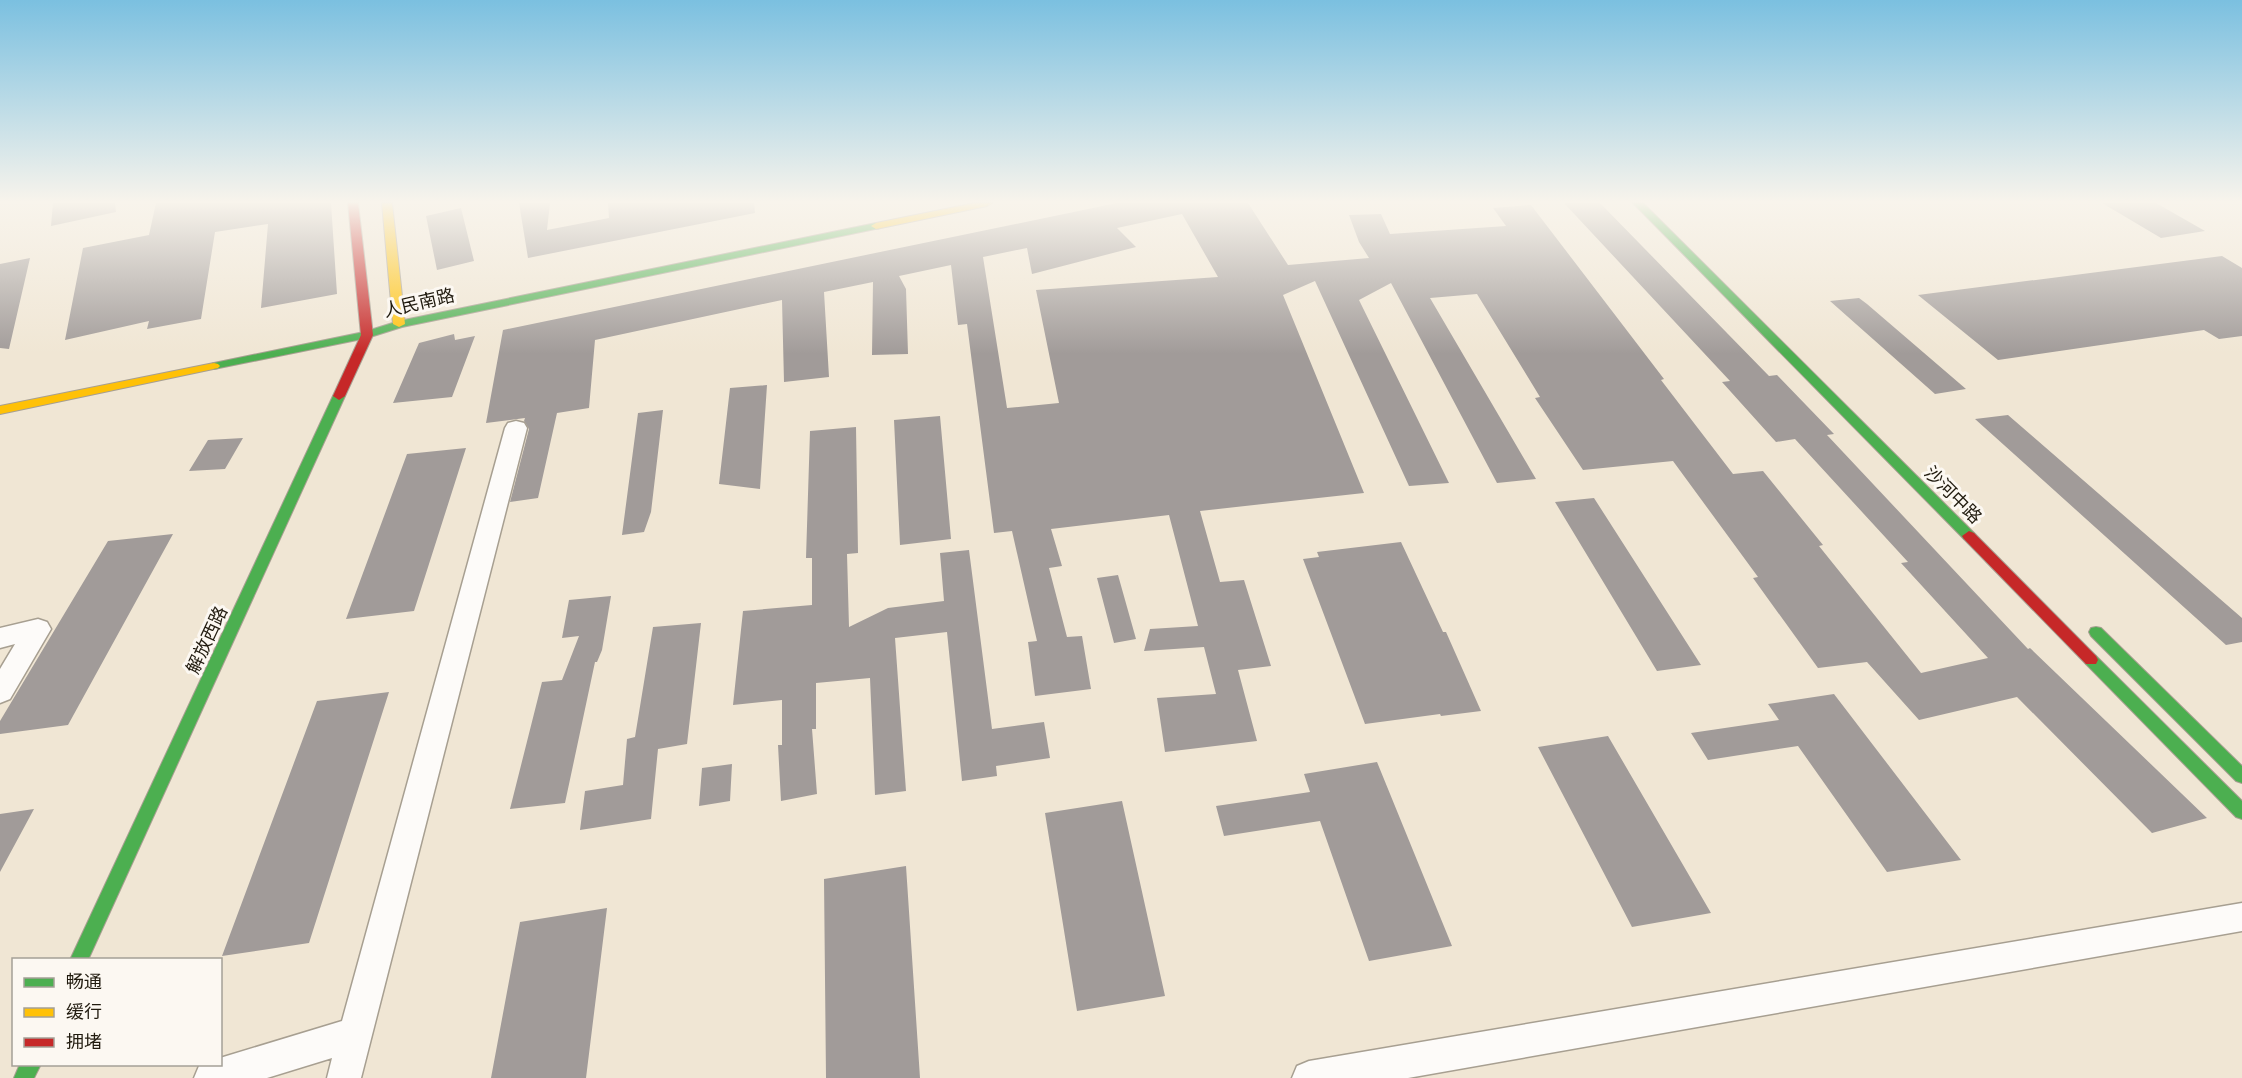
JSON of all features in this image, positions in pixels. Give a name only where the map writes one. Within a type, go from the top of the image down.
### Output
[{"type":"main road","points":[[358,253],[367,335]]},
{"type":"main road","points":[[392,253],[399,324]]},
{"type":"main road","name":"人民南路","points":[[0,410],[367,335],[399,324],[743,253]]},
{"type":"main road","name":"沙河中路","points":[[1688,253],[2242,812]]},
{"type":"main road","name":"解放西路","points":[[80,958],[367,335]]},
{"type":"main road","points":[[2082,618],[2242,776]]},
{"type":"street","points":[[344,1078],[516,428]]},
{"type":"street","points":[[0,638],[38,629],[0,692]]},
{"type":"street","points":[[1309,1078],[2242,917]]},
{"type":"street","points":[[211,1078],[356,1034]]},
{"type":"building","points":[[82,253],[212,253],[201,319],[147,329],[149,321],[65,340]]},
{"type":"building","points":[[266,253],[334,253],[337,294],[261,308]]},
{"type":"building","points":[[434,253],[472,253],[474,261],[437,270]]},
{"type":"building","points":[[527,253],[552,253],[528,258]]},
{"type":"building","points":[[874,253],[1001,253],[983,257],[1007,408],[1059,403],[1036,290],[1218,277],[1204,253],[1280,253],[1288,265],[1369,258],[1366,253],[1568,253],[1733,474],[1763,471],[1823,545],[1819,546],[1921,673],[1988,658],[1901,563],[1908,562],[1795,439],[1776,442],[1722,382],[1730,381],[1611,253],[1649,253],[1769,376],[1777,375],[1834,434],[1827,435],[2028,649],[2030,648],[2207,818],[2152,833],[2017,697],[1919,720],[1867,662],[1818,668],[1753,578],[1758,577],[1673,461],[1583,470],[1535,398],[1540,397],[1477,294],[1430,298],[1536,479],[1497,483],[1391,283],[1359,300],[1449,483],[1409,486],[1315,281],[1283,295],[1364,493],[1200,511],[1220,582],[1244,580],[1271,666],[1238,670],[1257,741],[1165,752],[1157,698],[1216,694],[1204,647],[1144,651],[1150,629],[1198,626],[1169,515],[1051,529],[1062,566],[1049,568],[1067,637],[1082,636],[1091,689],[1035,696],[1028,642],[1037,641],[1012,531],[994,533],[967,324],[958,325],[951,265],[899,276],[906,289],[908,354],[872,355],[873,282],[824,292],[829,377],[784,382],[782,300],[595,340],[589,408],[557,413],[538,498],[510,502],[529,429],[524,421],[525,418],[486,423],[503,330]]},
{"type":"building","points":[[1028,253],[1112,253],[1032,274]]},
{"type":"building","points":[[2222,256],[2242,268],[2242,336],[2219,339],[2204,330],[1998,360],[1918,295]]},
{"type":"building","points":[[30,258],[9,349],[0,348],[0,264]]},
{"type":"building","points":[[1859,298],[1966,389],[1935,394],[1830,301]]},
{"type":"building","points":[[454,334],[455,340],[475,336],[452,397],[393,403],[419,343]]},
{"type":"building","points":[[767,385],[760,489],[719,484],[730,388]]},
{"type":"building","points":[[663,410],[651,512],[644,532],[622,535],[638,413]]},
{"type":"building","points":[[2008,415],[2242,618],[2242,642],[2226,645],[1975,419]]},
{"type":"building","points":[[940,416],[951,539],[900,545],[894,420]]},
{"type":"building","points":[[856,427],[858,553],[847,554],[849,627],[888,608],[944,601],[940,553],[969,550],[992,729],[1044,722],[1050,758],[996,766],[997,776],[962,781],[947,632],[895,638],[906,791],[875,795],[870,678],[816,683],[816,729],[812,729],[817,794],[781,801],[778,745],[782,745],[782,700],[733,705],[743,611],[812,605],[812,558],[806,558],[810,431]]},
{"type":"building","points":[[243,438],[225,469],[189,471],[208,440]]},
{"type":"building","points":[[466,448],[414,611],[346,619],[407,454]]},
{"type":"building","points":[[1594,498],[1701,665],[1657,671],[1555,502]]},
{"type":"building","points":[[173,534],[68,725],[0,734],[0,721],[108,541]]},
{"type":"building","points":[[1401,542],[1443,632],[1446,632],[1481,711],[1365,724],[1303,559],[1319,557],[1317,552]]},
{"type":"building","points":[[1118,575],[1136,639],[1114,643],[1097,578]]},
{"type":"building","points":[[611,596],[602,650],[595,662],[565,803],[510,809],[542,682],[562,680],[579,636],[562,638],[569,600]]},
{"type":"building","points":[[701,623],[687,744],[658,749],[651,819],[580,830],[585,791],[623,785],[627,739],[635,737],[653,627]]},
{"type":"building","points":[[389,692],[309,943],[222,956],[317,701]]},
{"type":"building","points":[[1834,694],[1961,860],[1887,872],[1798,746],[1708,760],[1691,733],[1779,720],[1768,704]]},
{"type":"building","points":[[1608,736],[1711,913],[1632,927],[1538,747]]},
{"type":"building","points":[[1377,762],[1452,946],[1369,961],[1320,821],[1224,836],[1216,806],[1310,792],[1304,774]]},
{"type":"building","points":[[732,764],[730,801],[699,806],[702,768]]},
{"type":"building","points":[[1122,801],[1165,996],[1077,1011],[1045,813]]},
{"type":"building","points":[[34,809],[0,872],[0,814]]},
{"type":"building","points":[[906,866],[920,1078],[826,1078],[824,879]]},
{"type":"building","points":[[607,908],[586,1078],[491,1078],[520,922]]},
{"type":"traffic: fast","points":[[214,366],[367,335],[399,324],[743,253]]},
{"type":"traffic: fast","points":[[1688,253],[1969,536]]},
{"type":"traffic: fast","points":[[80,958],[339,396]]},
{"type":"traffic: fast","points":[[2096,632],[2242,776]]},
{"type":"traffic: fast","points":[[2091,660],[2242,812]]},
{"type":"traffic: fast","points":[[24,1078],[30,1066]]},
{"type":"traffic: slow","points":[[392,253],[399,324]]},
{"type":"traffic: slow","points":[[0,410],[214,366]]},
{"type":"traffic: jam","points":[[339,396],[367,335],[358,253]]},
{"type":"traffic: jam","points":[[1969,536],[2091,660]]}]
